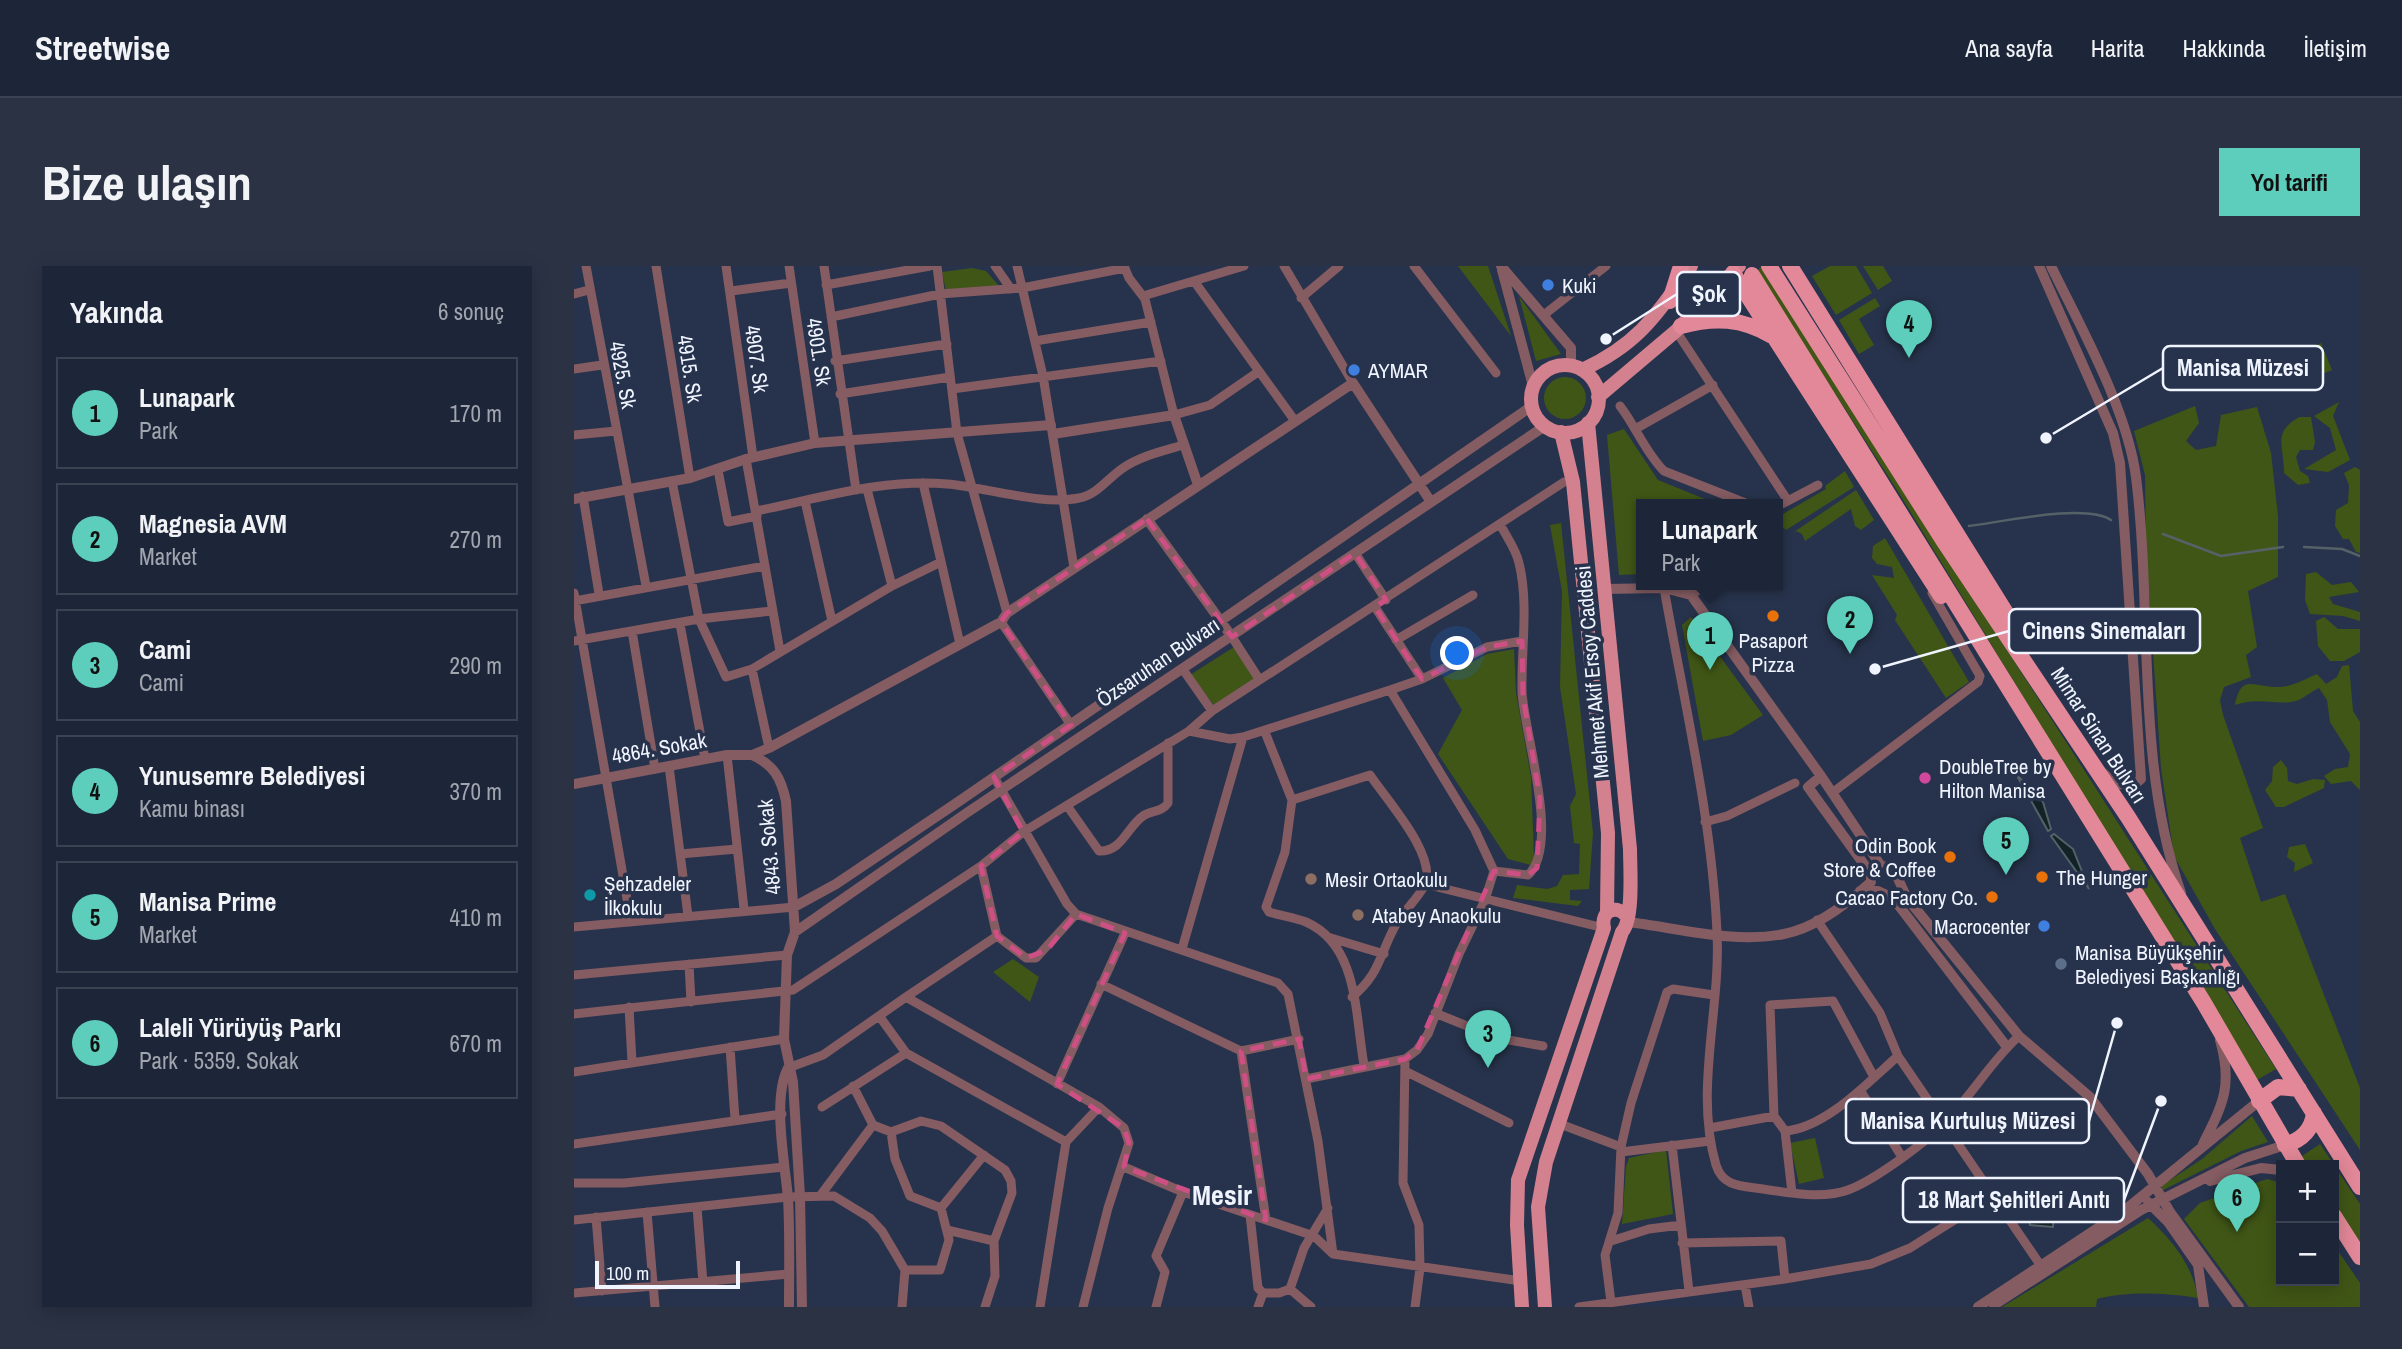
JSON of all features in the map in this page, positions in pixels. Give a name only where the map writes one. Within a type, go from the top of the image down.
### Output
[{"type":"highway","points":[[1670,301],[1681,266]]},
{"type":"highway","name":"Mimar Sinan Bulvarı","points":[[1769,266],[1943,540],[2064,718],[2314,1113]]},
{"type":"highway","points":[[1790,266],[1815,302],[2019,634],[2064,718]]},
{"type":"highway","points":[[1799,266],[1815,302]]},
{"type":"highway","points":[[1738,270],[1902,539],[2009,693],[2214,1021],[2295,1160]]},
{"type":"highway","points":[[1738,270],[1977,634],[2009,693]]},
{"type":"highway","points":[[1679,328],[1719,318],[1756,326],[1782,344]]},
{"type":"highway","points":[[2259,1101],[2278,1087],[2299,1089]]},
{"type":"highway","points":[[2285,1145],[2307,1132],[2313,1124],[2314,1113]]},
{"type":"highway","points":[[2314,1113],[2360,1187]]},
{"type":"highway","points":[[2338,1223],[2360,1257]]},
{"type":"main road","points":[[1576,368],[1593,380],[1598,406],[1588,423],[1571,432],[1561,432],[1545,426],[1532,406],[1533,386],[1546,371],[1576,368],[1623,346],[1656,318],[1670,301],[1691,266]]},
{"type":"main road","points":[[1598,397],[1679,328],[1738,270]]},
{"type":"main road","name":"Mehmet Akif Ersoy Caddesi","points":[[1545,1307],[1538,1207],[1546,1161],[1626,924],[1630,849],[1588,423]]},
{"type":"main road","name":"Mehmet Akif Ersoy Caddesi","points":[[1522,1307],[1517,1225],[1518,1180],[1605,918],[1608,833],[1573,482],[1561,432]]},
{"type":"main road","points":[[1619,910],[1626,924],[1611,933],[1605,918],[1619,910]]},
{"type":"street","name":"4925. Sk","points":[[586,266],[602,365],[629,489],[646,586]]},
{"type":"street","name":"4915. Sk","points":[[656,266],[690,478]]},
{"type":"street","name":"4907. Sk","points":[[726,266],[756,513],[780,652]]},
{"type":"street","name":"4901. Sk","points":[[789,266],[816,443]]},
{"type":"street","points":[[824,266],[835,360],[856,490]]},
{"type":"street","points":[[826,285],[930,266]]},
{"type":"street","points":[[937,266],[957,433],[1004,617],[1071,725]]},
{"type":"street","points":[[995,266],[1016,288]]},
{"type":"street","points":[[1017,266],[1016,288],[1035,341],[1043,376],[1074,568]]},
{"type":"street","points":[[1143,296],[1244,266]]},
{"type":"street","points":[[1284,266],[1353,383],[1432,502]]},
{"type":"street","points":[[1301,298],[1339,266]]},
{"type":"street","points":[[1414,266],[1496,373]]},
{"type":"street","points":[[1545,314],[1606,266]]},
{"type":"street","points":[[2039,266],[2113,433],[2120,463],[2141,779],[2134,785],[2116,784],[2094,765]]},
{"type":"street","points":[[2051,266],[2123,423],[2136,476],[2154,765],[2166,851],[2191,922]]},
{"type":"street","points":[[831,317],[940,294],[1016,288],[1125,267],[1143,296],[1174,415],[1198,485]]},
{"type":"street","points":[[1501,267],[1545,314],[1571,348],[1576,368]]},
{"type":"street","points":[[1501,267],[1533,386]]},
{"type":"street","points":[[1194,281],[1295,421]]},
{"type":"street","points":[[731,291],[791,283]]},
{"type":"street","points":[[574,294],[589,290]]},
{"type":"street","points":[[1035,341],[1151,322]]},
{"type":"street","points":[[1679,328],[1788,501]]},
{"type":"street","points":[[835,360],[947,344]]},
{"type":"street","points":[[952,389],[1161,361]]},
{"type":"street","points":[[574,369],[602,365]]},
{"type":"street","points":[[599,594],[579,498],[690,478],[750,458],[816,443],[957,433],[1052,430],[1174,415],[1210,405],[1258,372]]},
{"type":"street","points":[[840,394],[950,377]]},
{"type":"street","points":[[752,755],[960,644],[1004,617],[1353,383]]},
{"type":"street","points":[[1637,428],[1713,385]]},
{"type":"street","name":"Özsaruhan Bulvarı","points":[[794,907],[836,884],[1071,725],[1532,406]]},
{"type":"street","points":[[1620,406],[1637,428],[1654,461],[1664,471],[1735,499]]},
{"type":"street","name":"Özsaruhan Bulvarı","points":[[795,932],[1545,426]]},
{"type":"street","points":[[574,435],[616,431]]},
{"type":"street","points":[[718,470],[727,523],[756,513],[856,490],[923,483],[1064,500],[1081,498],[1094,492],[1124,467],[1183,445]]},
{"type":"street","points":[[672,481],[699,619],[722,675],[733,677],[752,669],[892,586],[941,562]]},
{"type":"street","points":[[574,1009],[574,1014],[784,993],[981,866],[1023,832],[1189,731],[1212,711],[1259,679],[1375,607],[1564,482]]},
{"type":"street","points":[[923,483],[960,644]]},
{"type":"street","points":[[1783,504],[1818,485]]},
{"type":"street","points":[[867,489],[892,586]]},
{"type":"street","points":[[805,501],[832,621]]},
{"type":"street","points":[[1147,519],[1221,621],[1259,679]]},
{"type":"street","points":[[1494,871],[1528,876],[1537,868],[1541,855],[1539,799],[1522,696],[1523,599],[1518,561],[1500,524]]},
{"type":"street","points":[[1832,793],[1978,682],[1979,674],[1902,539]]},
{"type":"street","points":[[1355,553],[1385,600]]},
{"type":"street","points":[[631,922],[578,640],[574,598],[765,566]]},
{"type":"street","points":[[1605,589],[1636,588]]},
{"type":"street","points":[[1668,590],[1705,822],[1717,934],[1709,1073],[1710,1140],[1717,1168],[1724,1180],[1733,1185],[1792,1193],[1847,1190],[1902,1157],[1943,1125],[2019,1036]]},
{"type":"street","points":[[1678,590],[1691,595],[1821,776],[1881,866],[1893,868],[1907,898],[2019,1036],[2078,1083],[2155,1185],[2170,1212],[2239,1307]]},
{"type":"street","points":[[1691,595],[1698,590]]},
{"type":"street","points":[[1396,640],[1472,595]]},
{"type":"street","points":[[1375,607],[1422,679]]},
{"type":"street","points":[[578,640],[699,619],[772,611]]},
{"type":"street","points":[[680,624],[705,760]]},
{"type":"street","points":[[632,631],[655,769]]},
{"type":"street","points":[[1189,731],[1230,739],[1265,732],[1422,679],[1487,647],[1522,641]]},
{"type":"street","points":[[752,669],[769,748]]},
{"type":"street","points":[[1184,671],[1212,711]]},
{"type":"street","points":[[1306,1079],[1364,1065],[1405,1059],[1417,1051],[1428,1034],[1485,900],[1494,871],[1475,830],[1390,690]]},
{"type":"street","points":[[1265,732],[1292,800],[1285,852],[1266,907],[1269,912],[1305,921],[1331,939],[1384,954]]},
{"type":"street","points":[[1182,949],[1243,737]]},
{"type":"street","points":[[1068,807],[1099,851],[1113,849],[1141,818],[1163,810],[1168,803],[1168,743]]},
{"type":"street","points":[[727,755],[744,909]]},
{"type":"street","name":"4864. Sokak","points":[[574,784],[727,755],[752,755]]},
{"type":"street","name":"4843. Sokak","points":[[752,755],[767,764],[781,780],[795,932]]},
{"type":"street","points":[[669,766],[688,916]]},
{"type":"street","points":[[1292,800],[1370,775],[1421,849],[1426,865],[1425,884],[1393,930],[1377,971],[1352,996]]},
{"type":"street","points":[[1821,776],[1808,787],[1876,885],[1893,898],[2007,1047]]},
{"type":"street","points":[[994,777],[1023,832],[1067,904],[1076,914],[1125,933],[1182,949],[1279,983],[1288,994],[1299,1039],[1329,1207],[1333,1254]]},
{"type":"street","points":[[1705,822],[1727,816],[1795,783]]},
{"type":"street","points":[[680,855],[737,849]]},
{"type":"street","points":[[981,866],[997,936],[1026,958],[1036,958],[1076,914]]},
{"type":"street","points":[[1876,885],[1881,866]]},
{"type":"street","points":[[1626,924],[1717,934],[1783,934],[1817,920],[1860,891],[1876,885],[1895,887],[1898,880]]},
{"type":"street","points":[[1425,884],[1580,922],[1605,918]]},
{"type":"street","points":[[574,927],[744,909],[794,907]]},
{"type":"street","points":[[1817,920],[1880,1013],[1898,1056],[2040,1266]]},
{"type":"street","points":[[795,932],[786,955],[784,1039],[793,1082],[800,1196],[802,1307]]},
{"type":"street","points":[[1057,1084],[1125,933]]},
{"type":"street","points":[[789,1307],[788,1197],[783,1167],[782,1078],[788,1068],[823,1055],[997,936]]},
{"type":"street","points":[[1331,939],[1351,978],[1364,1065]]},
{"type":"street","points":[[574,975],[786,955]]},
{"type":"street","points":[[689,964],[691,1002]]},
{"type":"street","points":[[1101,984],[1241,1051],[1299,1039]]},
{"type":"street","points":[[1611,1302],[1605,1255],[1618,1213],[1621,1149],[1631,1103],[1667,992],[1673,989],[1714,995]]},
{"type":"street","points":[[906,997],[1099,1107],[1128,1135],[1124,1167],[1108,1208],[1083,1307]]},
{"type":"street","points":[[1792,1193],[1785,1131],[1774,1116],[1770,1005],[1833,1001],[1874,1077]]},
{"type":"street","points":[[629,1007],[632,1062]]},
{"type":"street","points":[[1436,1013],[1459,1025],[1497,1038],[1543,1046]]},
{"type":"street","points":[[880,1017],[906,1053],[1066,1142]]},
{"type":"street","points":[[2200,1150],[2224,1102],[2228,1080],[2214,1021]]},
{"type":"street","points":[[574,1072],[784,1039]]},
{"type":"street","points":[[730,1048],[735,1119]]},
{"type":"street","points":[[1241,1051],[1266,1220]]},
{"type":"street","points":[[822,1107],[906,1053]]},
{"type":"street","points":[[1785,1131],[1810,1126],[1860,1090],[1898,1056]]},
{"type":"street","points":[[1405,1059],[1403,1183],[1419,1225],[1420,1268],[1415,1307]]},
{"type":"street","points":[[1405,1071],[1509,1122]]},
{"type":"street","points":[[853,1086],[873,1125],[891,1132],[920,1121],[941,1126],[1005,1170],[1011,1181],[1012,1194],[994,1241],[995,1276],[985,1307]]},
{"type":"street","points":[[1860,1090],[1902,1157]]},
{"type":"street","points":[[1978,1307],[2155,1185],[2259,1101]]},
{"type":"street","points":[[1040,1307],[1066,1142],[1099,1107]]},
{"type":"street","points":[[574,1144],[782,1114]]},
{"type":"street","points":[[1710,1128],[1774,1116]]},
{"type":"street","points":[[1560,1124],[1621,1149],[1710,1140]]},
{"type":"street","points":[[820,1196],[873,1125]]},
{"type":"street","points":[[891,1132],[895,1159],[910,1196],[942,1208]]},
{"type":"street","points":[[1672,1145],[1689,1291]]},
{"type":"street","points":[[1991,1307],[2150,1206],[2245,1158],[2285,1145]]},
{"type":"street","points":[[942,1208],[984,1155]]},
{"type":"street","points":[[574,1183],[624,1183],[783,1167]]},
{"type":"street","points":[[1124,1167],[1183,1192],[1314,1236],[1333,1254],[1521,1281]]},
{"type":"street","points":[[2191,1186],[2261,1168],[2276,1170]]},
{"type":"street","points":[[1156,1307],[1165,1272],[1156,1256],[1183,1192]]},
{"type":"street","points":[[2141,1195],[2168,1222],[2198,1265],[2204,1307]]},
{"type":"street","points":[[574,1220],[788,1197],[834,1196],[870,1218],[883,1231],[905,1270],[902,1307]]},
{"type":"street","points":[[1579,1307],[1785,1279],[1881,1260],[1910,1248],[1991,1197]]},
{"type":"street","points":[[697,1207],[703,1283]]},
{"type":"street","points":[[1290,1289],[1304,1248],[1314,1236],[1329,1207]]},
{"type":"street","points":[[905,1270],[940,1270],[949,1240],[942,1208]]},
{"type":"street","points":[[647,1212],[655,1307]]},
{"type":"street","points":[[1250,1214],[1255,1282],[1263,1293]]},
{"type":"street","points":[[596,1217],[602,1291]]},
{"type":"street","points":[[1611,1241],[1649,1229],[1681,1225]]},
{"type":"street","points":[[947,1230],[994,1241]]},
{"type":"street","points":[[1682,1243],[1781,1241],[1785,1279]]},
{"type":"street","points":[[574,1293],[789,1274]]},
{"type":"street","points":[[1745,1285],[1749,1307]]},
{"type":"street","points":[[1263,1293],[1279,1293],[1290,1289]]},
{"type":"street","points":[[1290,1289],[1311,1307]]},
{"type":"street","points":[[1258,1307],[1263,1293]]},
{"type":"highlighted area","points":[[1147,519],[1232,637],[1355,553],[1386,600],[1375,607],[1422,679],[1487,647],[1522,641],[1523,696],[1540,799],[1537,868],[1528,875],[1494,871],[1417,1050],[1405,1059],[1306,1079],[1299,1039],[1241,1051],[1266,1220],[1124,1167],[1129,1143],[1124,1128],[1057,1084],[1125,933],[1076,914],[1047,950],[1026,958],[997,936],[981,866],[1023,832],[994,777],[1071,725],[1001,622],[1007,613]]},
{"type":"green space","points":[[1458,266],[1488,266],[1511,336]]},
{"type":"green space","points":[[1830,266],[1856,266],[1872,293],[1836,315],[1812,276]]},
{"type":"green space","points":[[1863,266],[1883,266],[1892,281],[1878,290]]},
{"type":"green space","points":[[1761,267],[2276,1069],[2257,1080],[1902,498],[1757,271]]},
{"type":"green space","points":[[972,268],[986,271],[999,286],[946,291],[942,272]]},
{"type":"green space","points":[[1519,296],[1561,354],[1536,361]]},
{"type":"green space","points":[[1875,298],[1880,306],[1859,319],[1874,345],[1859,354],[1839,320]]},
{"type":"green space","points":[[2321,343],[2332,370],[2280,391],[2269,365]]},
{"type":"green space","points":[[1565,377],[1580,383],[1586,398],[1580,413],[1565,419],[1550,413],[1544,398],[1550,383]]},
{"type":"green space","points":[[2339,402],[2333,416],[2350,460],[2328,472],[2304,469],[2336,450],[2330,428],[2314,416]]},
{"type":"green space","points":[[2195,406],[2199,423],[2186,441],[2196,450],[2216,446],[2221,415],[2257,407],[2271,453],[2278,516],[2278,577],[2248,591],[2257,647],[2246,655],[2251,677],[2224,687],[2220,700],[2263,828],[2240,838],[2261,902],[2285,894],[2360,1088],[2360,1150],[2215,929],[2174,856],[2161,768],[2146,550],[2145,475],[2134,431]]},
{"type":"green space","points":[[2299,417],[2311,417],[2315,442],[2313,450],[2300,450],[2296,457],[2300,471],[2308,476],[2310,483],[2298,485],[2284,473],[2281,440],[2285,429]]},
{"type":"green space","points":[[1624,429],[1658,480],[1705,499],[1636,499],[1636,574],[1619,575],[1607,435]]},
{"type":"green space","points":[[2355,467],[2360,470],[2360,553],[2356,552],[2349,539],[2343,539],[2335,526],[2336,510],[2348,503],[2349,485],[2344,473]]},
{"type":"green space","points":[[1845,471],[1854,487],[1786,530],[1783,527],[1783,514],[1826,489],[1825,486]]},
{"type":"green space","points":[[1856,490],[1874,520],[1861,530],[1855,526],[1851,509],[1805,541],[1802,534],[1796,531],[1791,534]]},
{"type":"green space","points":[[1561,523],[1593,833],[1589,889],[1570,890],[1570,900],[1582,901],[1578,906],[1513,898],[1517,885],[1547,889],[1557,886],[1563,875],[1579,874],[1580,844],[1574,843],[1570,806],[1576,794],[1560,687],[1562,591],[1550,525]]},
{"type":"green space","points":[[1885,538],[1969,682],[1946,698],[1895,620],[1897,615],[1872,575],[1894,578],[1892,567],[1877,564],[1872,558],[1873,546]]},
{"type":"green space","points":[[2316,572],[2332,585],[2351,582],[2359,592],[2329,597],[2333,604],[2360,612],[2360,621],[2343,616],[2310,614],[2305,600],[2306,574]]},
{"type":"green space","points":[[1691,617],[1763,715],[1731,735],[1703,741],[1682,625]]},
{"type":"green space","points":[[2324,617],[2338,629],[2360,629],[2360,652],[2344,661],[2330,661],[2318,646],[2316,621]]},
{"type":"green space","points":[[1234,647],[1254,679],[1214,705],[1190,675]]},
{"type":"green space","points":[[1514,649],[1516,693],[1531,777],[1534,857],[1531,865],[1508,859],[1438,754],[1462,710],[1443,678],[1487,654]]},
{"type":"green space","points":[[2349,665],[2353,711],[2360,722],[2360,790],[2351,781],[2331,784],[2324,776],[2335,769],[2348,767],[2350,754],[2330,722],[2327,700],[2319,688],[2292,702],[2253,701],[2235,705],[2241,688],[2245,685],[2284,687],[2317,674],[2326,684],[2337,677],[2342,666]]},
{"type":"green space","points":[[2281,760],[2287,768],[2288,781],[2297,784],[2313,779],[2325,780],[2324,788],[2284,807],[2276,807],[2265,790],[2272,781],[2273,767]]},
{"type":"green space","points":[[2305,844],[2313,863],[2294,872],[2295,863],[2287,857],[2289,847]]},
{"type":"green space","points":[[1013,959],[1039,977],[1030,1002],[993,972]]},
{"type":"green space","points":[[2252,1116],[2268,1142],[2241,1151],[2163,1190],[2161,1186],[2202,1159]]},
{"type":"green space","points":[[1815,1138],[1824,1178],[1799,1184],[1790,1143]]},
{"type":"green space","points":[[2320,1144],[2331,1160],[2300,1160],[2299,1158]]},
{"type":"green space","points":[[1666,1150],[1673,1214],[1622,1224],[1629,1158]]},
{"type":"green space","points":[[2339,1172],[2360,1204],[2360,1246],[2339,1215]]},
{"type":"green space","points":[[2267,1179],[2276,1182],[2276,1286],[2339,1286],[2339,1252],[2360,1283],[2360,1307],[2249,1307],[2184,1219],[2200,1203]]},
{"type":"green space","points":[[2148,1218],[2180,1254],[2191,1275],[2198,1298],[2134,1294],[2097,1299],[2096,1307],[2002,1307]]},
{"type":"shaded area","points":[[2016,774],[2043,802],[2051,829],[2048,831]]},
{"type":"shaded area","points":[[2054,834],[2073,849],[2089,889],[2051,836]]},
{"type":"shaded area","points":[[2024,1193],[2030,1195],[2034,1205],[2054,1210],[2053,1227],[2030,1225],[2029,1216],[2021,1215],[2020,1198]]},
{"type":"waterway","points":[[1969,526],[2063,513],[2099,515],[2111,520]]},
{"type":"waterway","points":[[2163,534],[2221,556],[2283,547]]},
{"type":"waterway","points":[[2304,547],[2342,549],[2360,556]]},
{"type":"place","name":"Kuki","points":[[1548,285]]},
{"type":"place","name":"Şok","points":[[1606,339]]},
{"type":"place","name":"Yunusemre Belediyesi","points":[[1909,358]]},
{"type":"place","name":"AYMAR","points":[[1354,370]]},
{"type":"place","name":"Manisa Müzesi","points":[[2046,438]]},
{"type":"place","name":"Pasaport Pizza","points":[[1773,616]]},
{"type":"place","name":"Magnesia AVM","points":[[1850,654]]},
{"type":"place","name":"Cinens Sinemaları","points":[[1875,669]]},
{"type":"place","name":"Lunapark","points":[[1710,670]]},
{"type":"place","name":"DoubleTree by Hilton Manisa","points":[[1925,778]]},
{"type":"place","name":"Odin Book Store & Coffee","points":[[1950,857]]},
{"type":"place","name":"Manisa Prime","points":[[2006,875]]},
{"type":"place","name":"The Hunger","points":[[2042,877]]},
{"type":"place","name":"Mesir Ortaokulu","points":[[1311,879]]},
{"type":"place","name":"Şehzadeler İlkokulu","points":[[590,895]]},
{"type":"place","name":"Cacao Factory Co.","points":[[1992,897]]},
{"type":"place","name":"Atabey Anaokulu","points":[[1358,915]]},
{"type":"place","name":"Macrocenter","points":[[2044,926]]},
{"type":"place","name":"Manisa Büyükşehir Belediyesi Başkanlığı","points":[[2061,964]]},
{"type":"place","name":"Manisa Kurtuluş Müzesi","points":[[2117,1023]]},
{"type":"place","name":"Cami","points":[[1488,1068]]},
{"type":"place","name":"18 Mart Şehitleri Anıtı","points":[[2161,1101]]},
{"type":"place","name":"Laleli Yürüyüş Parkı","points":[[2237,1232]]},
{"type":"district","name":"Mesir","points":[[1222,1195]]}]
